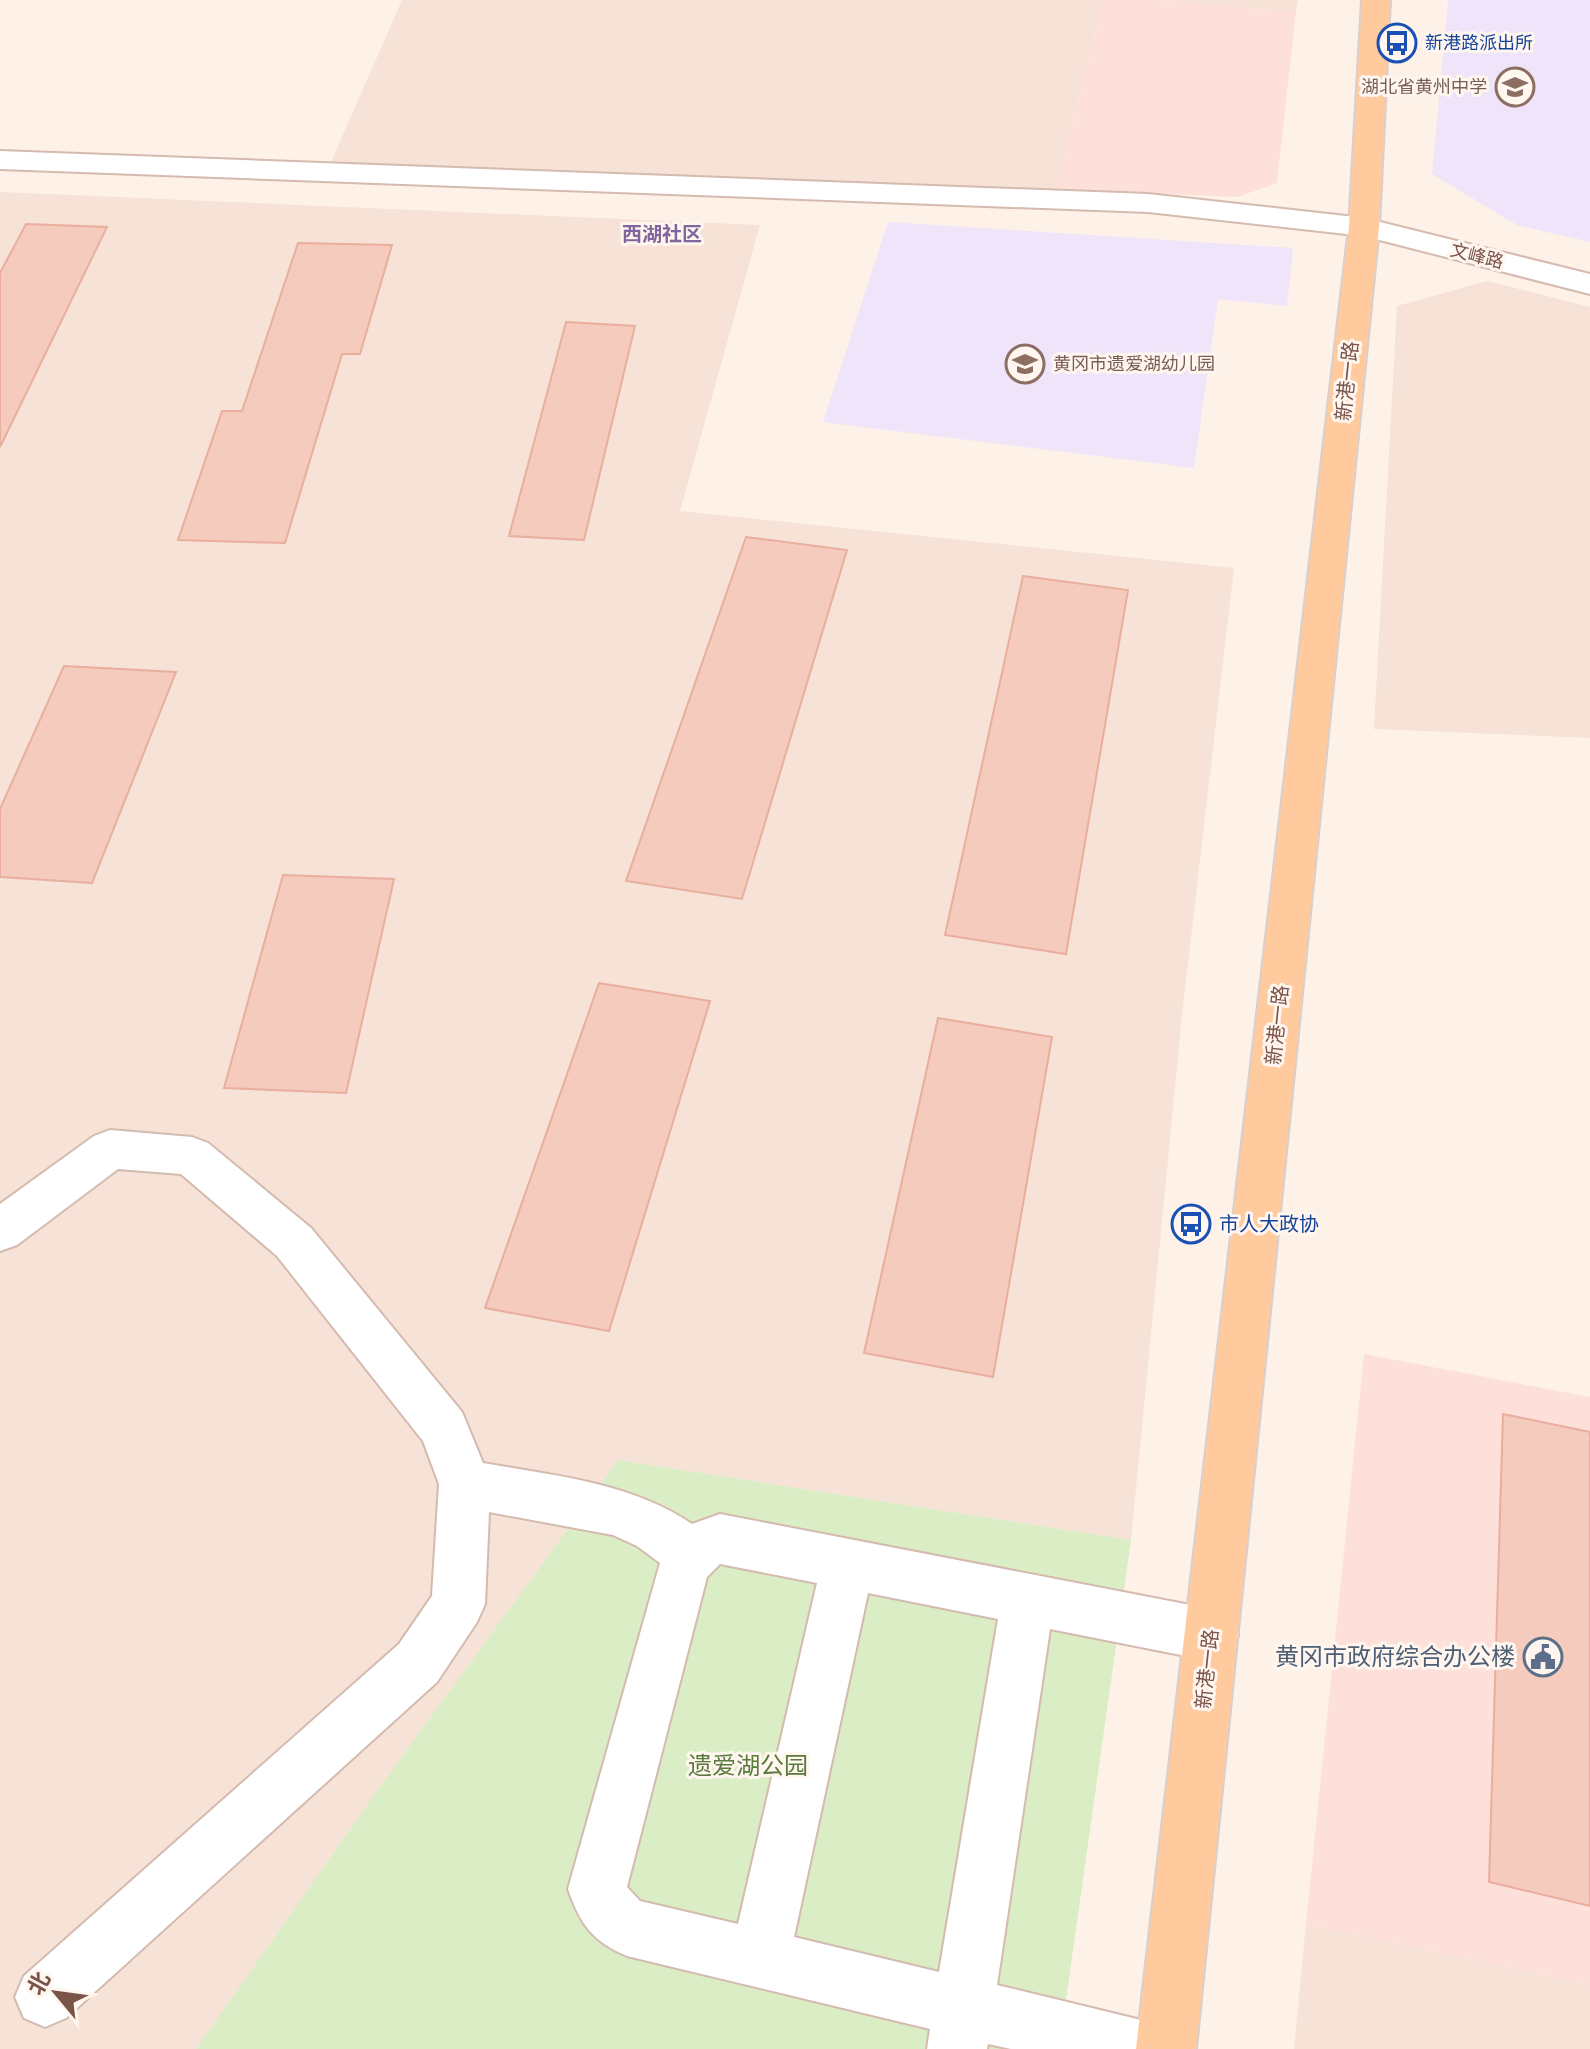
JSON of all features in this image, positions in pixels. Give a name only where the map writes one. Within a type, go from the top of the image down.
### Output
[{"type":"main road","name":"新港一路","points":[[1166,2049],[1364,227],[1376,0]]},
{"type":"street","name":"文峰路","points":[[0,160],[1148,203],[1364,227],[1590,284]]},
{"type":"street","points":[[0,1231],[110,1149],[192,1156],[294,1242],[444,1428],[465,1484],[458,1604],[418,1663],[45,1997]]},
{"type":"street","points":[[465,1484],[618,1512],[655,1529],[691,1554]]},
{"type":"street","points":[[1137,2049],[960,2028],[760,1958],[627,1927],[602,1906],[597,1889],[681,1575],[696,1547],[720,1539],[1211,1635]]},
{"type":"street","points":[[760,1958],[848,1564]]},
{"type":"street","points":[[960,2028],[1028,1599]]},
{"type":"shaded area","points":[[402,0],[1103,0],[1055,190],[331,162]]},
{"type":"shaded area","points":[[1103,0],[1159,0],[1296,12],[1277,183],[1238,197],[1055,190]]},
{"type":"shaded area","points":[[1159,0],[1298,0],[1296,12]]},
{"type":"shaded area","name":"湖北省黄州中学","points":[[1448,0],[1590,0],[1590,242],[1517,225],[1432,174]]},
{"type":"shaded area","points":[[0,192],[760,225],[680,511],[1234,568],[1182,1015],[1131,1540],[618,1460],[381,1785],[196,2049],[0,2049]]},
{"type":"shaded area","name":"黄冈市遗爱湖幼儿园","points":[[888,222],[1293,248],[1287,306],[1218,299],[1194,468],[823,422]]},
{"type":"shaded area","points":[[1487,281],[1590,307],[1590,738],[1374,729],[1397,306]]},
{"type":"shaded area","points":[[1364,1354],[1590,1397],[1590,1985],[1306,1924]]},
{"type":"shaded area","points":[[1306,1924],[1590,1985],[1590,2049],[1294,2049]]},
{"type":"green space","name":"遗爱湖公园","points":[[618,1460],[1131,1540],[1059,2049],[196,2049],[381,1785]]},
{"type":"building","points":[[26,224],[107,227],[0,447],[0,273]]},
{"type":"building","points":[[298,243],[392,245],[360,354],[342,354],[285,543],[178,540],[222,411],[242,411]]},
{"type":"building","points":[[566,322],[635,326],[584,540],[509,536]]},
{"type":"building","points":[[746,537],[847,550],[742,899],[626,881]]},
{"type":"building","points":[[1023,576],[1128,590],[1066,954],[945,935]]},
{"type":"building","points":[[64,666],[176,672],[92,883],[0,877],[0,809]]},
{"type":"building","points":[[283,875],[394,879],[346,1093],[224,1088]]},
{"type":"building","points":[[599,983],[710,1001],[609,1331],[485,1308]]},
{"type":"building","points":[[938,1018],[1052,1037],[993,1377],[864,1353]]},
{"type":"building","name":"黄冈市政府综合办公楼","points":[[1503,1414],[1590,1432],[1590,1906],[1489,1882]]},
{"type":"place","name":"新港路派出所","points":[[1397,43]]},
{"type":"place","name":"湖北省黄州中学","points":[[1515,87]]},
{"type":"place","name":"黄冈市遗爱湖幼儿园","points":[[1025,364]]},
{"type":"place","name":"市人大政协","points":[[1191,1224]]},
{"type":"place","name":"黄冈市政府综合办公楼","points":[[1543,1657]]},
{"type":"district","name":"西湖社区","points":[[662,234]]}]
